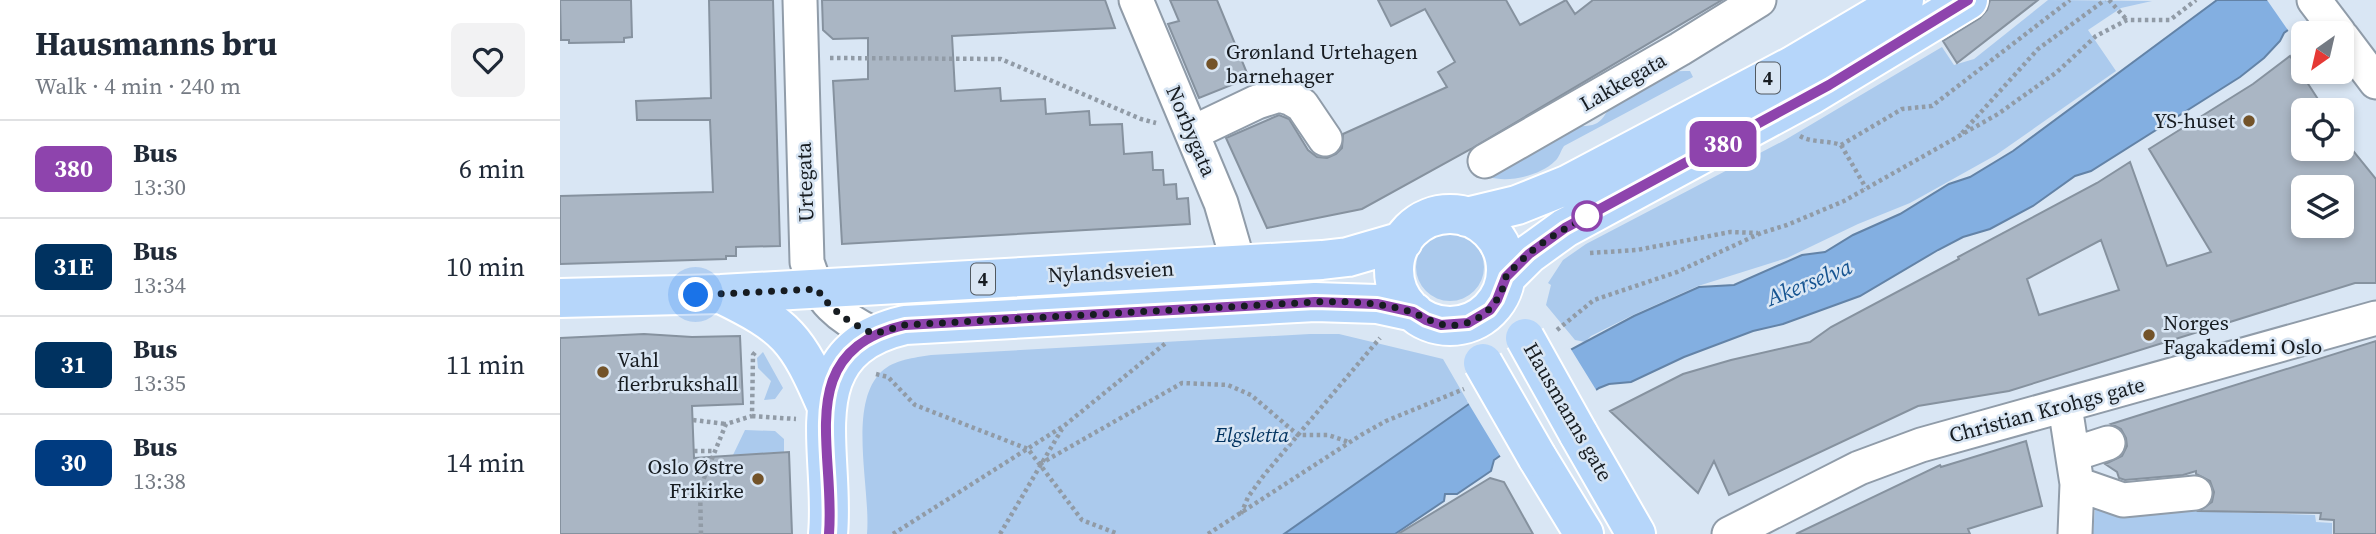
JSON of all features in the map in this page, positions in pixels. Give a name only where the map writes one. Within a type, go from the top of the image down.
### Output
[{"type":"main road","name":"Nylandsveien","points":[[817,289],[1348,257],[1403,241],[1424,221],[1438,215],[1467,217],[1517,205],[1567,185],[1791,66],[1917,12],[1968,0]]},
{"type":"main road","name":"Nylandsveien","points":[[864,353],[905,325],[1315,302],[1377,304],[1399,322],[1426,320],[1455,326],[1480,317],[1497,300],[1504,282],[1529,254],[1565,228],[1788,108],[1917,12]]},
{"type":"main road","points":[[1467,217],[1489,230],[1497,240],[1506,264],[1504,282]]},
{"type":"main road","points":[[1399,322],[1399,291],[1395,278],[1397,253],[1403,241]]},
{"type":"main road","name":"Hausmanns gate","points":[[1504,282],[1537,337],[1578,433],[1636,534]]},
{"type":"main road","name":"4","points":[[560,299],[817,289]]},
{"type":"main road","name":"4","points":[[721,294],[765,317],[786,333],[802,354],[828,534]]},
{"type":"main road","points":[[1455,326],[1475,375],[1537,457],[1584,534]]},
{"type":"main road","name":"4","points":[[811,412],[834,379],[864,353]]},
{"type":"street","name":"Urtegata","points":[[800,0],[807,262],[825,302],[841,316],[864,353]]},
{"type":"street","name":"Norbygata","points":[[1136,0],[1228,223],[1238,265]]},
{"type":"street","name":"Lakkegata","points":[[1485,161],[1680,49],[1750,2]]},
{"type":"street","points":[[2329,20],[2376,82]]},
{"type":"street","points":[[1192,133],[1257,102],[1279,95],[1290,97],[1302,105],[1325,139]]},
{"type":"street","name":"Christian Krohgs gate","points":[[1729,534],[1859,468],[1969,430],[2065,406],[2376,318]]},
{"type":"street","points":[[2065,406],[2075,469],[2075,534]]},
{"type":"street","points":[[2075,469],[2108,443]]},
{"type":"street","points":[[2075,469],[2123,500],[2195,493]]},
{"type":"path","points":[[1841,145],[1902,109],[1932,106],[2070,0]]},
{"type":"path","points":[[1959,136],[2038,49],[2107,0],[2127,20]]},
{"type":"path","points":[[1537,337],[1594,300],[1677,272],[1760,233],[1817,213],[1866,188],[1998,114],[2032,90],[2096,36],[2127,20],[2170,20],[2196,0]]},
{"type":"path","points":[[802,58],[1001,59],[1141,119],[1159,123]]},
{"type":"path","points":[[1791,130],[1808,141],[1828,140],[1841,145],[1866,188]]},
{"type":"path","points":[[1585,252],[1637,250],[1730,232],[1760,233]]},
{"type":"path","points":[[1241,514],[1248,497],[1298,435],[1399,322]]},
{"type":"path","points":[[893,534],[1065,425],[1168,342],[1173,333]]},
{"type":"path","points":[[864,353],[915,405],[1028,449],[1082,520],[1118,534]]},
{"type":"path","points":[[752,416],[753,355]]},
{"type":"path","points":[[1208,534],[1350,442],[1386,421],[1455,394],[1475,375]]},
{"type":"path","points":[[1040,464],[1182,383],[1228,385],[1251,395],[1298,435],[1328,435],[1350,442]]},
{"type":"path","points":[[693,421],[726,424],[752,416],[811,412]]},
{"type":"path","points":[[701,534],[700,488],[726,424]]},
{"type":"path","points":[[1000,534],[1065,425]]},
{"type":"path","points":[[694,451],[715,451]]},
{"type":"green space","points":[[2048,0],[2152,1],[2121,8],[2088,30],[2116,71],[1996,155],[1910,203],[1787,258],[1698,286],[1633,315],[1591,336],[1585,342],[1575,340],[1546,305],[1551,285],[1548,283],[1563,260],[1586,244],[1785,140],[1942,47],[1954,65],[1974,59]]},
{"type":"green space","points":[[1690,71],[1693,77],[1564,146],[1556,160],[1541,171],[1514,179],[1489,177],[1489,171],[1579,126],[1598,122],[1623,94],[1647,89],[1664,73]]},
{"type":"green space","points":[[1450,233],[1463,236],[1474,243],[1481,254],[1484,267],[1481,280],[1474,291],[1463,298],[1450,301],[1437,298],[1426,291],[1419,280],[1416,267],[1419,254],[1426,243],[1437,236]]},
{"type":"green space","name":"Elgsletta","points":[[1339,334],[1443,359],[1469,404],[1284,534],[867,534],[863,449],[865,405],[871,387],[881,372],[892,364],[931,355]]},
{"type":"green space","points":[[763,352],[783,388],[775,399],[764,400],[771,381],[758,368],[757,358]]},
{"type":"green space","points":[[745,430],[775,431],[784,439],[784,452],[733,455]]},
{"type":"green space","points":[[2096,496],[2192,501],[2192,511],[2315,515],[2316,522],[2332,523],[2332,534],[2093,534]]},
{"type":"water","name":"Akerselva","points":[[2217,0],[2328,0],[2300,21],[2291,21],[2291,28],[2280,41],[2240,77],[2091,171],[2075,176],[2033,206],[1990,229],[1963,237],[1938,250],[1860,296],[1783,324],[1753,331],[1684,357],[1631,382],[1599,388],[1494,460],[1491,471],[1457,494],[1445,494],[1444,501],[1395,534],[1284,534],[1469,404],[1634,316],[1699,287],[1734,285],[1802,255],[1825,252],[1853,235],[1900,214],[1949,184],[1970,177],[2013,151]]},
{"type":"pier","points":[[2267,0],[2331,0],[2305,21],[2291,21],[2290,33]]},
{"type":"pier","points":[[1569,346],[1598,393],[1502,459],[1467,401]]},
{"type":"building","points":[[560,0],[631,0],[632,37],[624,38],[624,42],[569,43],[569,40],[561,40]]},
{"type":"building","points":[[709,0],[773,0],[780,246],[736,247],[736,256],[726,256],[726,259],[560,264],[560,196],[713,192],[710,120],[637,120],[636,101],[711,98]]},
{"type":"building","points":[[822,0],[1105,0],[1115,28],[952,36],[955,91],[1000,88],[1001,101],[1045,99],[1046,114],[1089,111],[1090,125],[1122,124],[1124,154],[1152,152],[1153,170],[1163,170],[1164,185],[1176,184],[1177,199],[1188,198],[1190,224],[842,244],[833,81],[868,79],[868,38],[833,39],[823,30]]},
{"type":"building","points":[[1170,0],[1217,0],[1249,78],[1199,98],[1168,24],[1179,21]]},
{"type":"building","points":[[1378,0],[1506,0],[1520,25],[1566,0],[1575,14],[1593,0],[1722,0],[1471,149],[1362,209],[1267,228],[1226,138],[1279,115],[1289,119],[1308,150],[1317,157],[1327,158],[1342,148],[1343,134],[1447,87],[1438,72],[1455,62],[1425,9],[1391,26]]},
{"type":"building","points":[[1990,0],[2038,0],[1957,63],[1943,41],[1980,18],[1987,10]]},
{"type":"building","points":[[2290,56],[2291,84],[2308,84],[2317,98],[2291,98],[2291,161],[2354,161],[2354,152],[2376,179],[2376,283],[2355,283],[2009,391],[1918,406],[1729,495],[1714,461],[1698,493],[1610,411],[1683,374],[1810,342],[1831,327],[2097,183],[2130,162],[2167,266],[2211,252],[2149,149],[2253,84]],"holes":[[[2101,240],[2119,290],[2039,315],[2027,279]]]},
{"type":"building","points":[[644,334],[740,336],[743,404],[692,406],[694,458],[789,452],[792,534],[560,534],[560,338]]},
{"type":"building","points":[[2376,341],[2376,534],[2334,534],[2334,520],[2320,519],[2321,513],[2199,511],[2212,502],[2214,492],[2210,481],[2196,474],[2196,471],[2183,475],[2125,480],[2119,478],[2117,472],[2105,464],[2122,456],[2127,446],[2121,429],[2111,424]]},
{"type":"building","points":[[2026,441],[2042,506],[1968,529],[1970,534],[1796,534],[1940,465],[1941,467]]},
{"type":"building","points":[[1490,478],[1504,482],[1533,534],[1398,534]]},
{"type":"bus line","name":"380","points":[[829,534],[826,405],[842,362],[861,342],[874,334],[905,325],[1341,301],[1377,304],[1413,312],[1441,325],[1468,323],[1490,310],[1506,277],[1529,254],[1565,228],[1829,85],[1968,0]]},
{"type":"place","name":"Grønland Urtehagen barnehager","points":[[1212,64]]},
{"type":"place","name":"YS-huset","points":[[2249,121]]},
{"type":"place","name":"Norges Fagakademi Oslo","points":[[2149,335]]},
{"type":"place","name":"Vahl flerbrukshall","points":[[603,372]]},
{"type":"place","name":"Oslo Østre Frikirke","points":[[758,479]]},
{"type":"route","points":[[696,295],[817,289],[832,309],[874,334],[905,325],[1341,301],[1377,304],[1413,312],[1441,325],[1455,326],[1468,323],[1490,310],[1506,277],[1529,254],[1565,228],[1590,215],[1587,216]]}]
